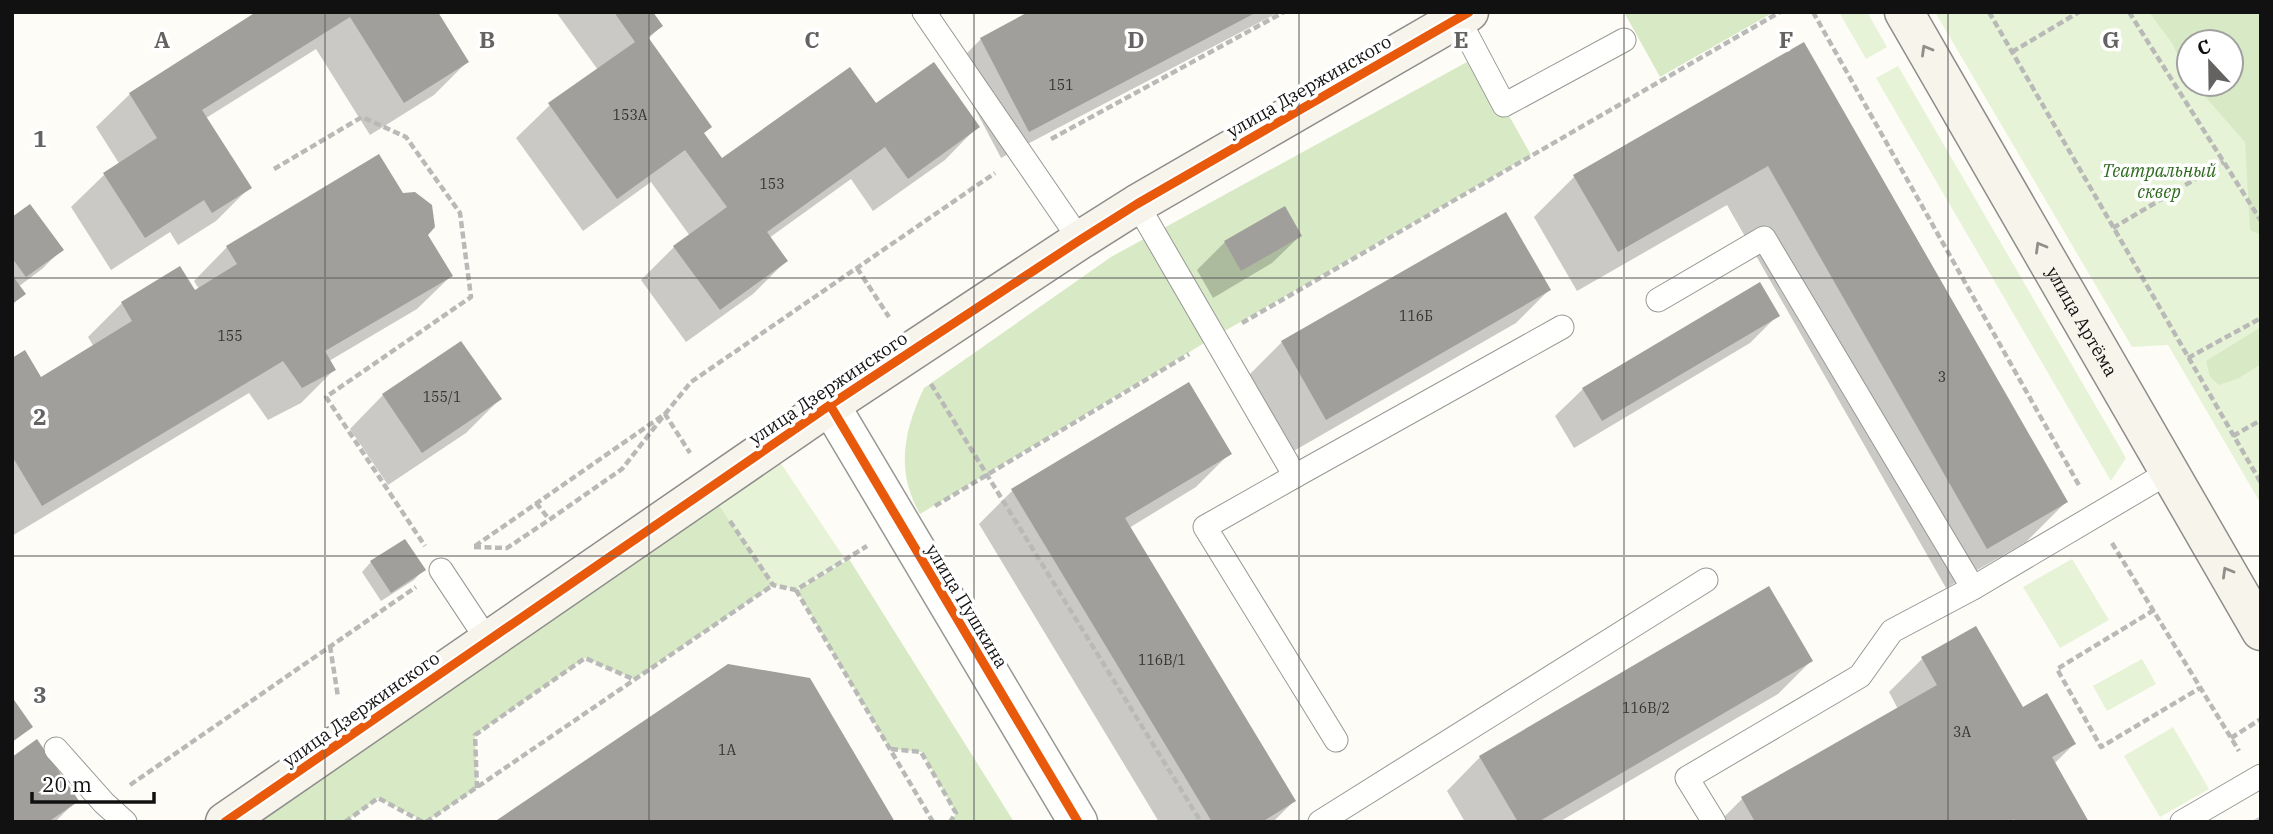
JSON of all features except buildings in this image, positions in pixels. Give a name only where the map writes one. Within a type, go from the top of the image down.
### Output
[{"type":"street","name":"улица Артёма","points":[[1904,12],[2261,631]]},
{"type":"street","name":"улица Дзержинского","points":[[225,822],[830,405],[1080,240],[1137,204],[1463,15]]},
{"type":"street","name":"улица Пушкина","points":[[830,405],[1078,822]]},
{"type":"lane","points":[[924,12],[1080,240]]},
{"type":"lane","points":[[1463,15],[1504,105],[1624,40]]},
{"type":"lane","points":[[1137,204],[1295,476]]},
{"type":"lane","points":[[1658,300],[1764,238],[1973,588]]},
{"type":"lane","points":[[1336,740],[1205,527],[1562,327]]},
{"type":"lane","points":[[1714,822],[1687,778],[1860,676],[1892,631],[1973,588],[2169,472]]},
{"type":"lane","points":[[441,570],[488,641]]},
{"type":"lane","points":[[1320,822],[1706,580]]},
{"type":"lane","points":[[56,749],[104,803],[125,822]]},
{"type":"lane","points":[[2182,822],[2258,778]]},
{"type":"path","points":[[474,547],[507,548],[622,469],[691,382],[1021,155],[1283,12]]},
{"type":"path","points":[[1201,822],[987,475],[1216,338],[1780,12]]},
{"type":"path","points":[[1813,12],[2096,516],[2258,778]]},
{"type":"path","points":[[1989,12],[2261,483]]},
{"type":"path","points":[[2012,52],[2078,12]]},
{"type":"path","points":[[2129,12],[2261,221]]},
{"type":"path","points":[[274,169],[362,117],[406,136],[460,213],[471,297],[327,397],[441,570]]},
{"type":"path","points":[[2113,228],[2224,162]]},
{"type":"path","points":[[2188,358],[2261,318]]},
{"type":"path","points":[[104,803],[665,414]]},
{"type":"path","points":[[2233,436],[2261,420]]},
{"type":"path","points":[[536,503],[549,520]]},
{"type":"path","points":[[345,822],[378,798],[425,822],[773,585]]},
{"type":"path","points":[[796,590],[933,822]]},
{"type":"path","points":[[2154,610],[2057,669],[2101,747],[2200,688]]},
{"type":"path","points":[[330,646],[339,702]]},
{"type":"path","points":[[477,788],[475,735],[585,658],[634,679]]},
{"type":"path","points":[[2231,738],[2261,719]]},
{"type":"path","points":[[890,749],[922,751],[956,813],[950,822]]},
{"type":"green space","points":[[1624,12],[1774,12],[1660,77]]},
{"type":"green space","points":[[1839,12],[1867,12],[1887,47],[1866,59]]},
{"type":"green space","name":"Театральный сквер","points":[[1935,12],[2261,12],[2261,504],[2168,345],[2132,347]]},
{"type":"green space","points":[[2149,12],[2261,12],[2261,235],[2250,230],[2245,142],[2206,98],[2245,98],[2245,28],[2175,28],[2175,49]]},
{"type":"green space","points":[[1476,57],[1531,155],[1216,336],[920,514],[907,482],[905,451],[911,419],[924,388],[1111,257]]},
{"type":"green space","points":[[1898,66],[2126,458],[2111,481],[1876,78]]},
{"type":"green space","points":[[2261,327],[2261,364],[2239,378],[2219,385],[2210,377],[2206,361]]},
{"type":"green space","points":[[778,459],[845,559],[796,590],[773,585],[717,502]]},
{"type":"green space","points":[[717,502],[773,585],[634,679],[585,658],[475,735],[477,788],[426,822],[378,798],[345,822],[247,822]]},
{"type":"green space","points":[[849,559],[1014,822],[951,822],[956,813],[922,752],[890,749],[797,591]]},
{"type":"green space","points":[[2072,559],[2109,620],[2060,648],[2023,587]]},
{"type":"green space","points":[[2142,659],[2156,684],[2107,711],[2093,686]]},
{"type":"green space","points":[[2173,727],[2209,789],[2160,817],[2124,756]]},
{"type":"cycle path","points":[[225,822],[830,405],[1080,240],[1137,204],[1469,12]]},
{"type":"cycle path","points":[[830,405],[1078,822]]}]
